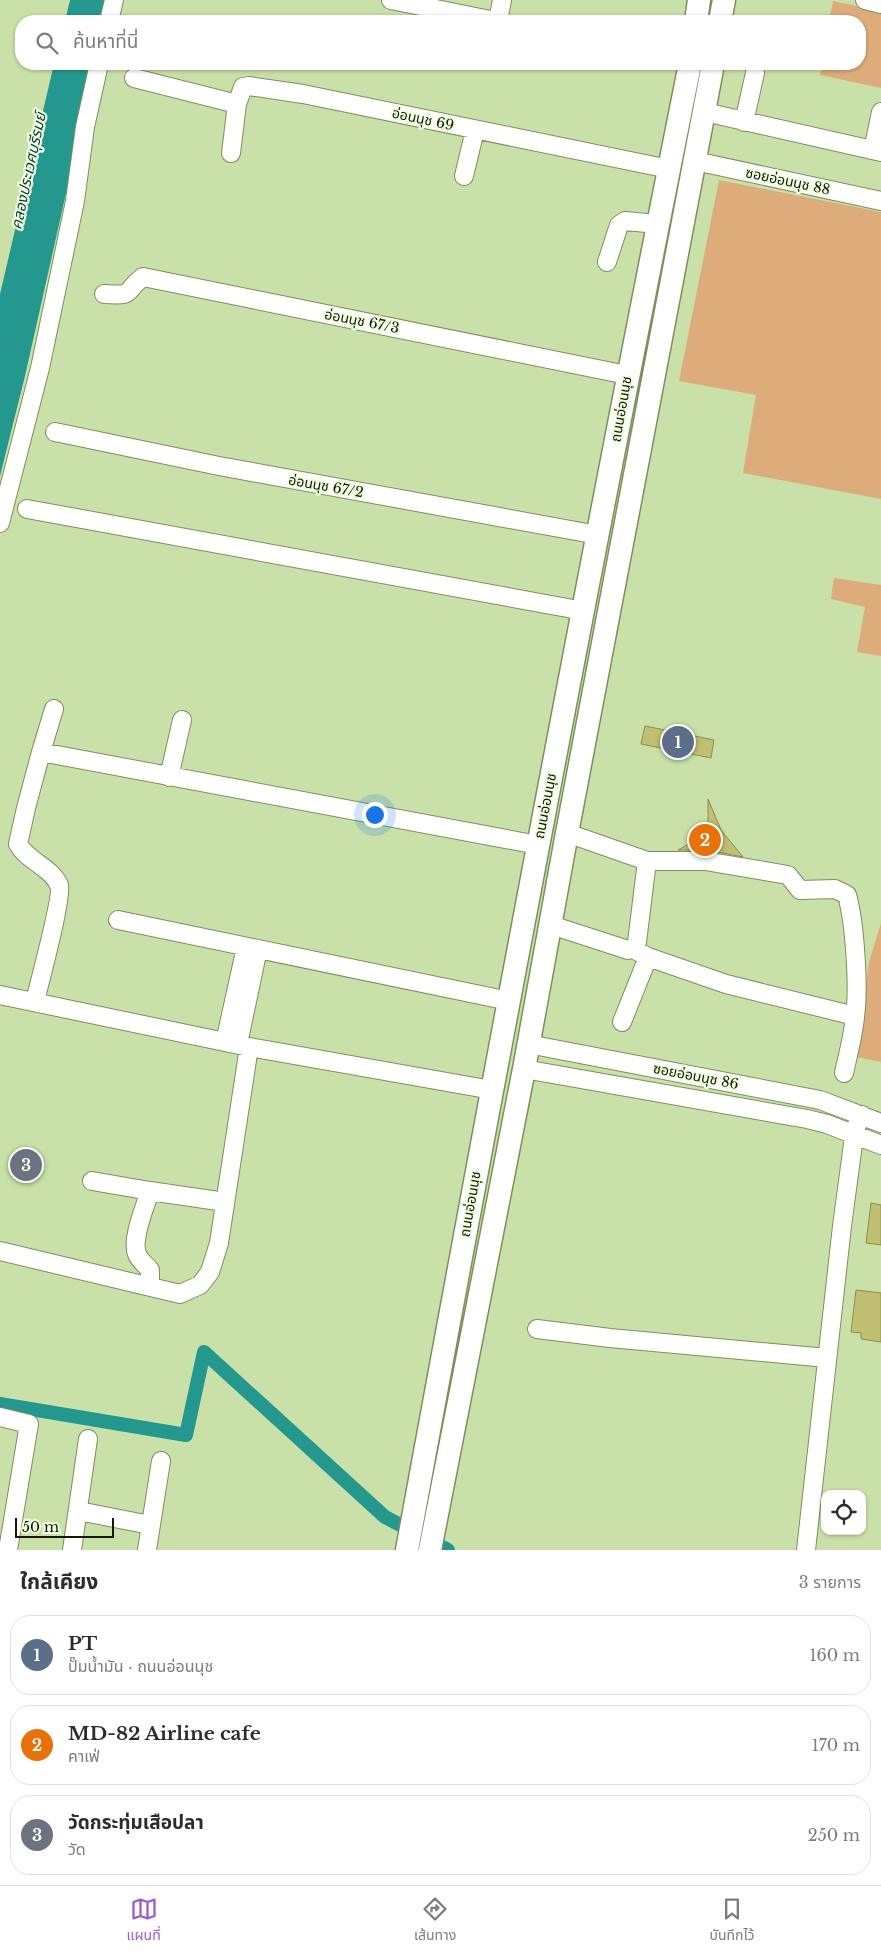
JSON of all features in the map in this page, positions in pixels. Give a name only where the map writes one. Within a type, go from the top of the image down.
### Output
[{"type":"main road","points":[[697,15],[699,0]]},
{"type":"main road","name":"ถนนอ่อนนุช","points":[[407,1550],[496,1065],[584,611],[627,375],[689,70]]},
{"type":"main road","name":"ถนนอ่อนนุช","points":[[430,1550],[524,1069],[567,832],[712,70]]},
{"type":"main road","points":[[501,1041],[528,1044]]},
{"type":"main road","points":[[496,1065],[524,1069]]},
{"type":"street","points":[[110,15],[114,0]]},
{"type":"street","points":[[391,0],[413,2],[470,15]]},
{"type":"street","points":[[498,15],[502,0]]},
{"type":"street","points":[[865,0],[881,4]]},
{"type":"street","points":[[0,524],[42,359],[75,201],[85,127],[98,70]]},
{"type":"street","points":[[744,122],[755,73]]},
{"type":"street","points":[[134,78],[237,104],[231,154]]},
{"type":"street","name":"อ่อนนุช 69","points":[[237,104],[244,88],[249,86],[303,94],[669,169]]},
{"type":"street","points":[[705,112],[877,151],[881,112]]},
{"type":"street","points":[[464,176],[475,130]]},
{"type":"street","name":"ซอยอ่อนนุช 88","points":[[695,161],[881,201]]},
{"type":"street","points":[[607,262],[619,226],[625,222],[658,224]]},
{"type":"street","name":"อ่อนนุช 67/3","points":[[104,294],[128,294],[143,277],[627,375]]},
{"type":"street","name":"อ่อนนุช 67/2","points":[[56,432],[219,466],[598,535]]},
{"type":"street","points":[[27,509],[584,611]]},
{"type":"street","points":[[35,1001],[60,888],[53,877],[27,856],[18,844],[23,818],[54,709]]},
{"type":"street","points":[[169,777],[182,720]]},
{"type":"street","points":[[41,752],[538,845]]},
{"type":"street","points":[[567,832],[647,861],[705,861],[788,875],[800,890],[836,890],[847,895],[851,909],[855,1016],[844,1074]]},
{"type":"street","points":[[622,1022],[641,953],[637,942],[647,861]]},
{"type":"street","points":[[118,920],[509,1001]]},
{"type":"street","points":[[551,925],[641,953],[726,984],[855,1016]]},
{"type":"street","points":[[0,1251],[180,1294],[200,1285],[210,1272],[219,1243],[225,1202],[237,1044],[252,948]]},
{"type":"street","points":[[0,994],[237,1044],[492,1090]]},
{"type":"street","name":"ซอยอ่อนนุช 86","points":[[528,1044],[820,1100],[881,1123]]},
{"type":"street","name":"ซอยอ่อนนุช 86","points":[[524,1069],[807,1119],[827,1124],[881,1145]]},
{"type":"street","points":[[806,1550],[854,1134],[862,1115]]},
{"type":"street","points":[[92,1181],[150,1192],[225,1202]]},
{"type":"street","points":[[150,1192],[137,1236],[136,1247],[137,1255],[150,1270],[150,1287]]},
{"type":"street","points":[[537,1329],[610,1338],[827,1358]]},
{"type":"street","points":[[0,1418],[29,1424],[8,1550]]},
{"type":"street","points":[[72,1550],[88,1439]]},
{"type":"street","points":[[147,1550],[161,1461]]},
{"type":"street","points":[[79,1511],[150,1525]]},
{"type":"shaded area","points":[[833,1],[881,11],[881,88],[820,75],[821,70],[866,70],[866,15],[830,15]]},
{"type":"shaded area","points":[[719,180],[881,212],[881,499],[743,473],[756,395],[679,381]]},
{"type":"shaded area","points":[[834,578],[881,585],[881,656],[857,652],[865,607],[831,599]]},
{"type":"shaded area","points":[[881,923],[881,1062],[856,1057],[869,962]]},
{"type":"water","points":[[70,0],[109,0],[105,15],[66,15]]},
{"type":"water","points":[[53,70],[94,70],[25,376],[0,476],[0,294]]},
{"type":"building","points":[[645,726],[714,740],[711,758],[641,744]]},
{"type":"building","points":[[708,799],[721,830],[743,857],[707,850],[678,850],[708,833]]},
{"type":"building","points":[[871,1203],[881,1205],[881,1245],[866,1243]]},
{"type":"building","points":[[856,1290],[881,1293],[881,1342],[861,1339],[861,1333],[851,1332]]},
{"type":"waterway","points":[[0,1404],[186,1435],[204,1352],[385,1517],[448,1550]]},
{"type":"place","name":"PT","points":[[678,742]]},
{"type":"place","name":"MD-82 Airline cafe","points":[[705,840]]},
{"type":"place","name":"วัดกระทุ่มเสือปลา","points":[[26,1165]]},
{"type":"water label","name":"คลองประเวศบุรีรมย์","points":[[28,171]]}]
